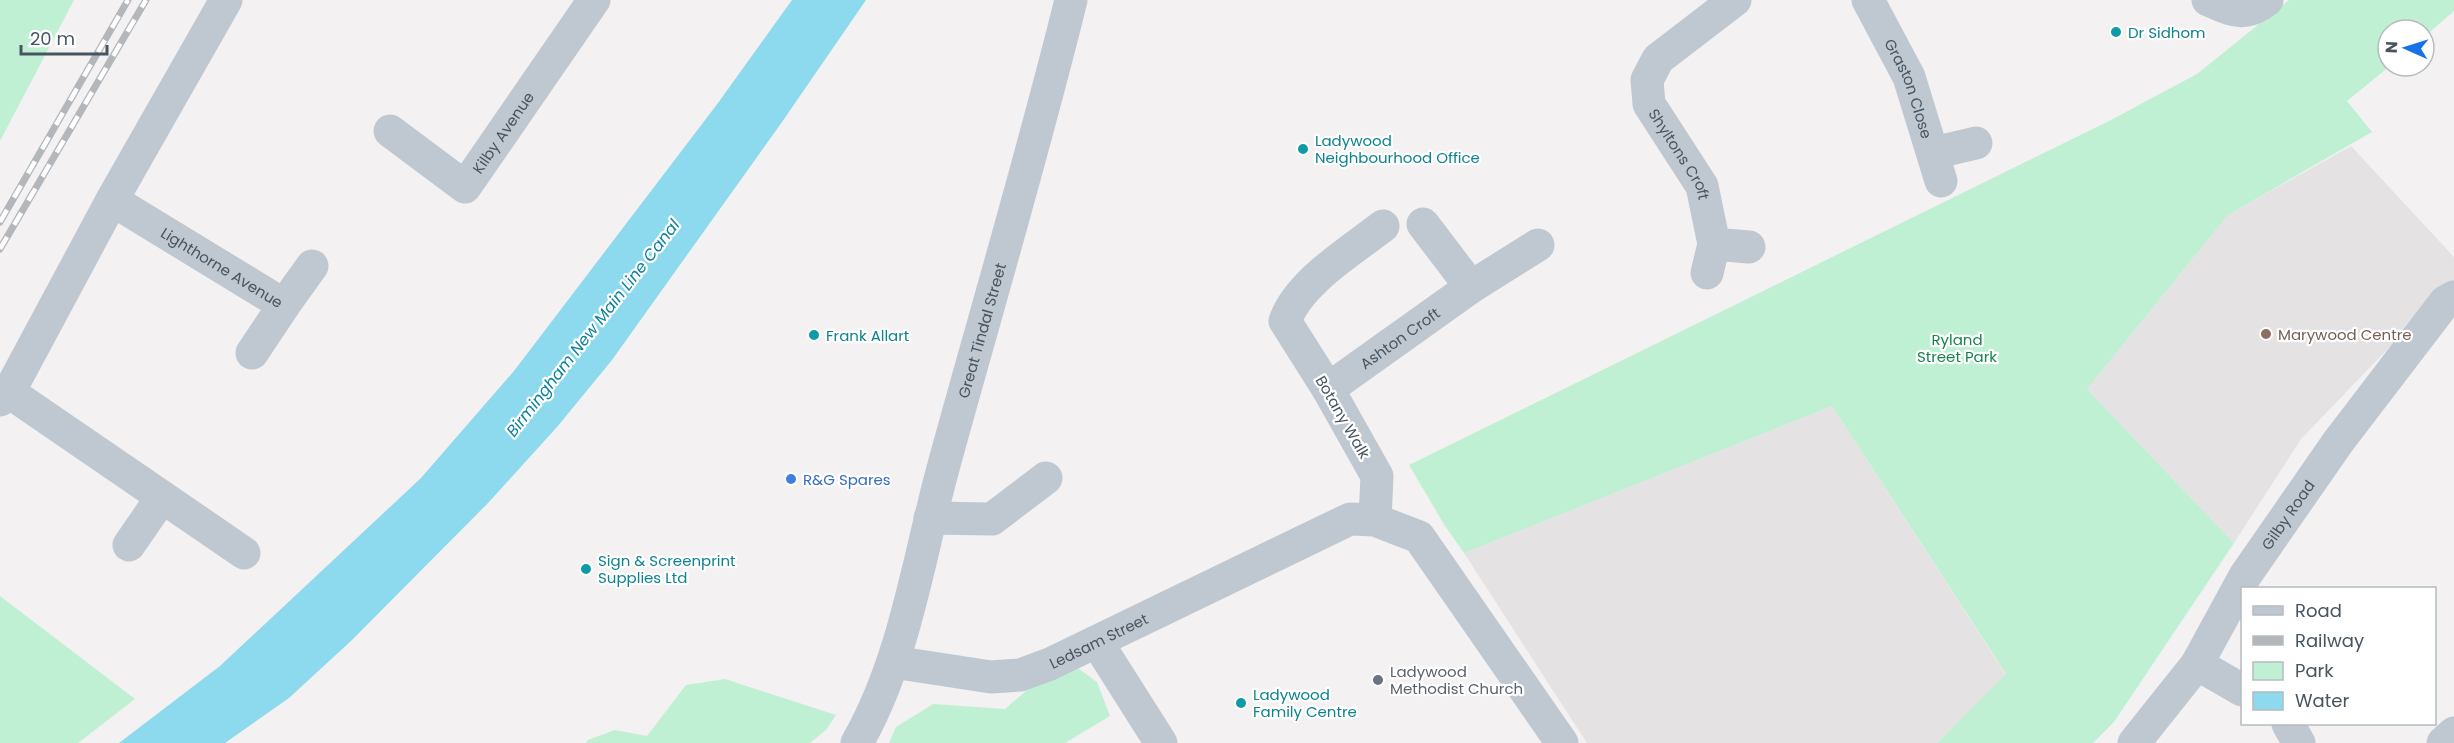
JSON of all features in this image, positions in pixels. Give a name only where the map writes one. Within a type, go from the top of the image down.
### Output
[{"type":"street","points":[[226,0],[4,396],[162,497],[244,553]]},
{"type":"street","name":"Kilby Avenue","points":[[390,131],[465,188],[594,0]]},
{"type":"street","name":"Great Tindal Street","points":[[893,662],[1071,0]]},
{"type":"street","name":"Shyltons Croft","points":[[1735,0],[1658,59],[1647,80],[1649,104],[1701,186],[1710,258],[1749,247]]},
{"type":"street","name":"Graston Close","points":[[1868,0],[1909,77],[1937,167],[1976,143]]},
{"type":"street","points":[[2208,0],[2241,12],[2261,5]]},
{"type":"street","name":"Lighthorne Avenue","points":[[112,200],[284,305],[252,353]]},
{"type":"street","points":[[1423,224],[1471,287]]},
{"type":"street","name":"Botany Walk","points":[[1375,520],[1377,476],[1328,389],[1285,321],[1288,311],[1301,292],[1383,226]]},
{"type":"street","name":"Ashton Croft","points":[[1328,389],[1471,287],[1538,245]]},
{"type":"street","points":[[284,305],[312,266]]},
{"type":"street","name":"Gilby Road","points":[[2134,743],[2197,663],[2245,576],[2338,442],[2445,302],[2454,297]]},
{"type":"street","points":[[930,518],[992,519],[1046,478]]},
{"type":"street","points":[[129,545],[162,497]]},
{"type":"street","name":"Ledsam Street","points":[[893,662],[991,677],[1020,675],[1097,642],[1350,519],[1375,520]]},
{"type":"street","points":[[1375,520],[1419,537],[1562,743]]},
{"type":"street","points":[[1097,642],[1161,743]]},
{"type":"street","points":[[857,743],[875,712],[893,662]]},
{"type":"street","points":[[2197,663],[2241,689]]},
{"type":"street","points":[[2289,725],[2299,743]]},
{"type":"street","points":[[2443,743],[2454,733]]},
{"type":"shaded area","name":"Marywood Centre","points":[[2351,146],[2454,257],[2454,280],[2301,439],[2234,543],[2087,389],[2228,215]]},
{"type":"shaded area","points":[[1832,406],[2006,675],[1937,743],[1587,743],[1464,553]]},
{"type":"green space","points":[[0,0],[74,0],[0,141]]},
{"type":"green space","name":"Ryland Street Park","points":[[2289,0],[2454,0],[2454,11],[2436,27],[2436,18],[2376,18],[2376,77],[2347,101],[2372,132],[2228,215],[2087,389],[2234,543],[2114,722],[2093,743],[1937,743],[2006,674],[1832,406],[1464,553],[1445,526],[1409,465],[2109,121],[2197,74]]},
{"type":"green space","points":[[0,596],[135,699],[78,743],[0,743]]},
{"type":"green space","points":[[1064,658],[1097,682],[1110,716],[1065,743],[889,743],[896,727],[933,704],[1005,709]]},
{"type":"green space","points":[[725,679],[836,715],[826,730],[810,743],[586,743],[588,740],[615,730],[647,736],[686,685]]},
{"type":"water","name":"Birmingham New Main Line Canal","points":[[792,0],[866,0],[612,360],[557,427],[488,503],[352,640],[289,698],[225,743],[119,743],[220,666],[421,478],[514,371],[718,103]]},
{"type":"railway","points":[[0,222],[128,0]]},
{"type":"railway","points":[[0,249],[146,0]]},
{"type":"place","name":"Dr Sidhom","points":[[2116,32]]},
{"type":"place","name":"Ladywood Neighbourhood Office","points":[[1303,149]]},
{"type":"place","name":"Marywood Centre","points":[[2266,334]]},
{"type":"place","name":"Frank Allart","points":[[814,335]]},
{"type":"place","name":"R&G Spares","points":[[791,479]]},
{"type":"place","name":"Sign & Screenprint Supplies Ltd","points":[[586,569]]},
{"type":"place","name":"Ladywood Methodist Church","points":[[1378,680]]},
{"type":"place","name":"Ladywood Family Centre","points":[[1241,703]]}]
